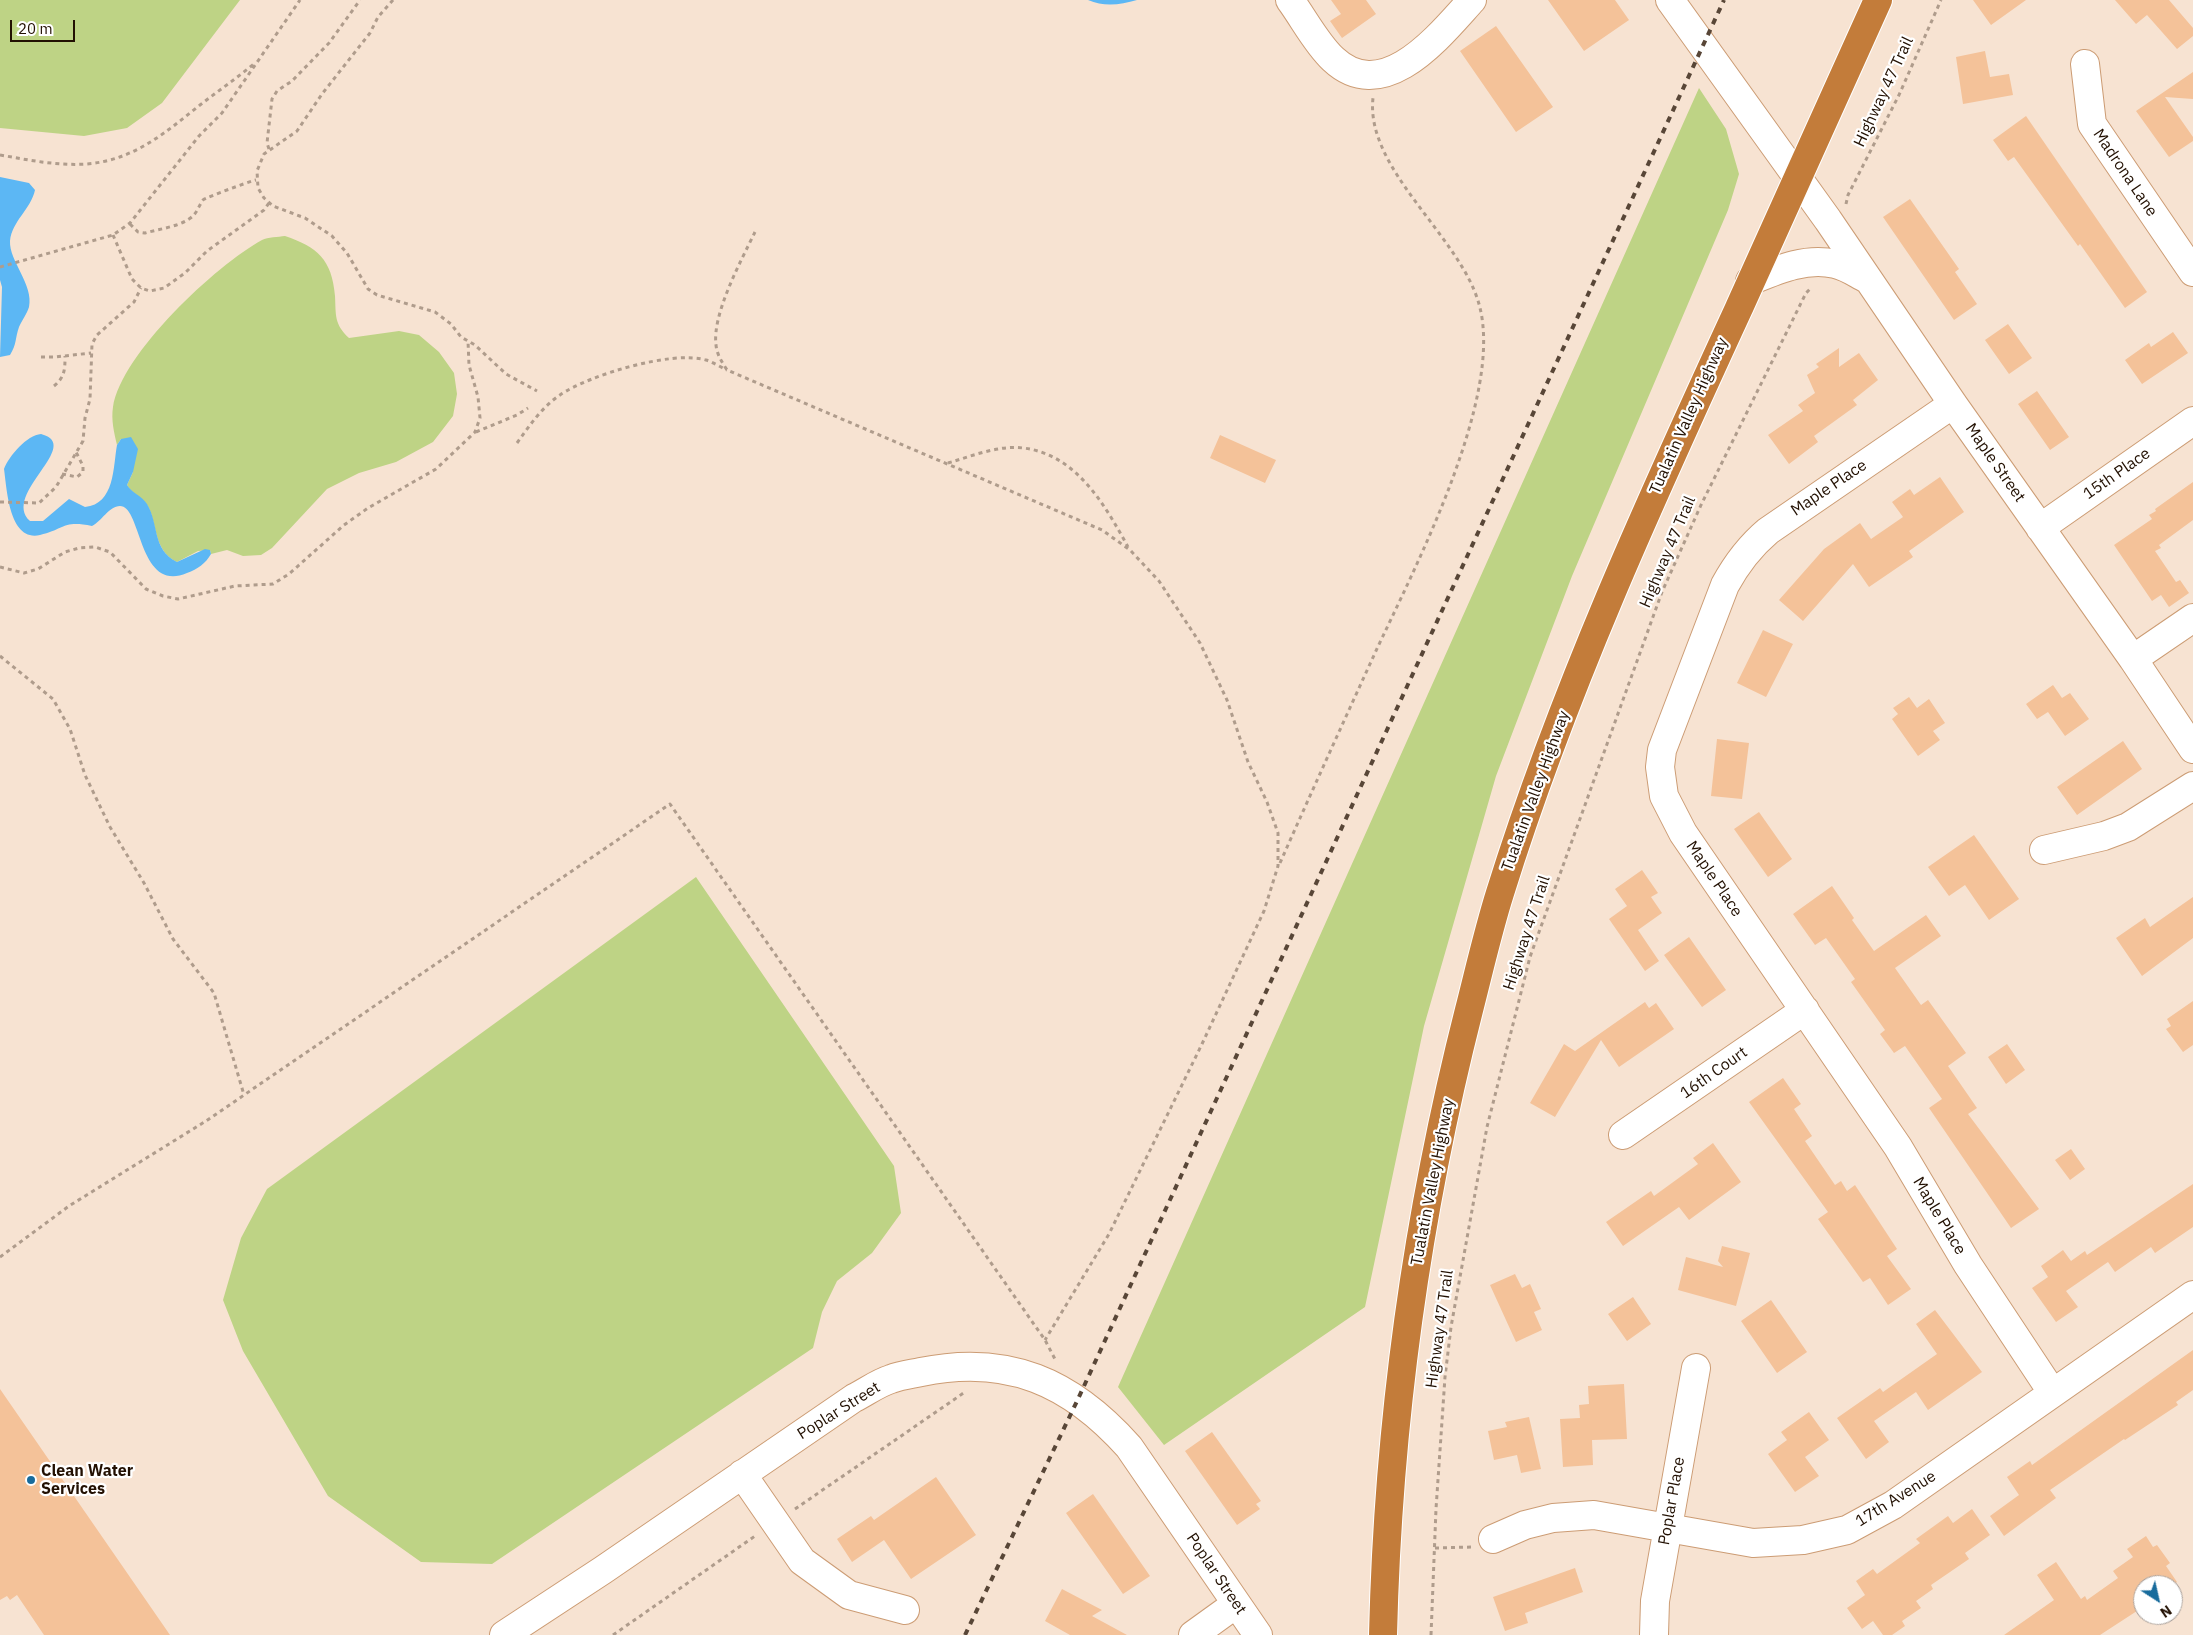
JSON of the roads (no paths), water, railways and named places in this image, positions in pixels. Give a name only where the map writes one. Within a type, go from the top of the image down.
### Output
[{"type":"highway","name":"Tualatin Valley Highway","points":[[1382,1635],[1390,1495],[1405,1340],[1422,1232],[1460,1048],[1499,896],[1560,721],[1597,625],[1796,178],[1878,0]]},
{"type":"street","points":[[1290,0],[1332,58],[1345,68],[1361,74],[1377,75],[1393,72],[1434,42],[1472,0]]},
{"type":"street","name":"Maple Street","points":[[1670,0],[2133,659],[2193,749]]},
{"type":"street","name":"Madrona Lane","points":[[2085,64],[2092,124],[2193,272]]},
{"type":"street","points":[[1750,281],[1794,264],[1823,262],[1836,264],[1867,279]]},
{"type":"street","name":"Maple Place","points":[[1953,404],[1749,546],[1736,564],[1725,586],[1662,750],[1661,781],[1664,796],[1683,833],[1898,1147],[1968,1265],[2052,1392]]},
{"type":"street","name":"15th Place","points":[[2040,528],[2193,421]]},
{"type":"street","points":[[2133,659],[2193,618]]},
{"type":"street","points":[[2044,850],[2104,836],[2128,827],[2193,786]]},
{"type":"street","name":"16th Court","points":[[1624,1135],[1805,1010]]},
{"type":"street","name":"17th Avenue","points":[[1493,1538],[1525,1525],[1573,1515],[1594,1515],[1753,1543],[1803,1540],[1847,1530],[1893,1505],[2193,1295]]},
{"type":"street","name":"Poplar Street","points":[[504,1635],[854,1398],[892,1378],[950,1367],[976,1366],[1020,1372],[1059,1388],[1096,1412],[1129,1447],[1258,1635]]},
{"type":"street","name":"Poplar Place","points":[[1654,1635],[1655,1601],[1696,1368]]},
{"type":"street","points":[[742,1474],[802,1561],[849,1594],[905,1610]]},
{"type":"street","points":[[1193,1635],[1236,1604]]},
{"type":"water","points":[[1088,0],[1137,0],[1124,3],[1100,4]]},
{"type":"water","points":[[0,177],[29,183],[35,190],[30,203],[14,227],[10,241],[13,257],[28,290],[29,307],[19,327],[10,355],[0,357],[2,287],[0,280]]},
{"type":"water","points":[[41,434],[52,440],[53,448],[49,459],[26,498],[24,510],[30,521],[43,521],[69,499],[85,507],[95,504],[102,499],[111,483],[117,445],[121,439],[131,437],[138,449],[133,472],[127,485],[147,504],[151,511],[163,551],[177,562],[205,549],[210,550],[209,558],[201,566],[187,573],[171,576],[159,571],[150,561],[143,547],[133,519],[127,510],[120,506],[112,508],[92,526],[82,524],[69,525],[40,535],[30,535],[22,530],[12,512],[4,469],[10,458],[24,442]]},
{"type":"railway","points":[[965,1635],[1078,1399],[1724,0]]},
{"type":"place","name":"Clean Water Services","points":[[31,1480]]}]
